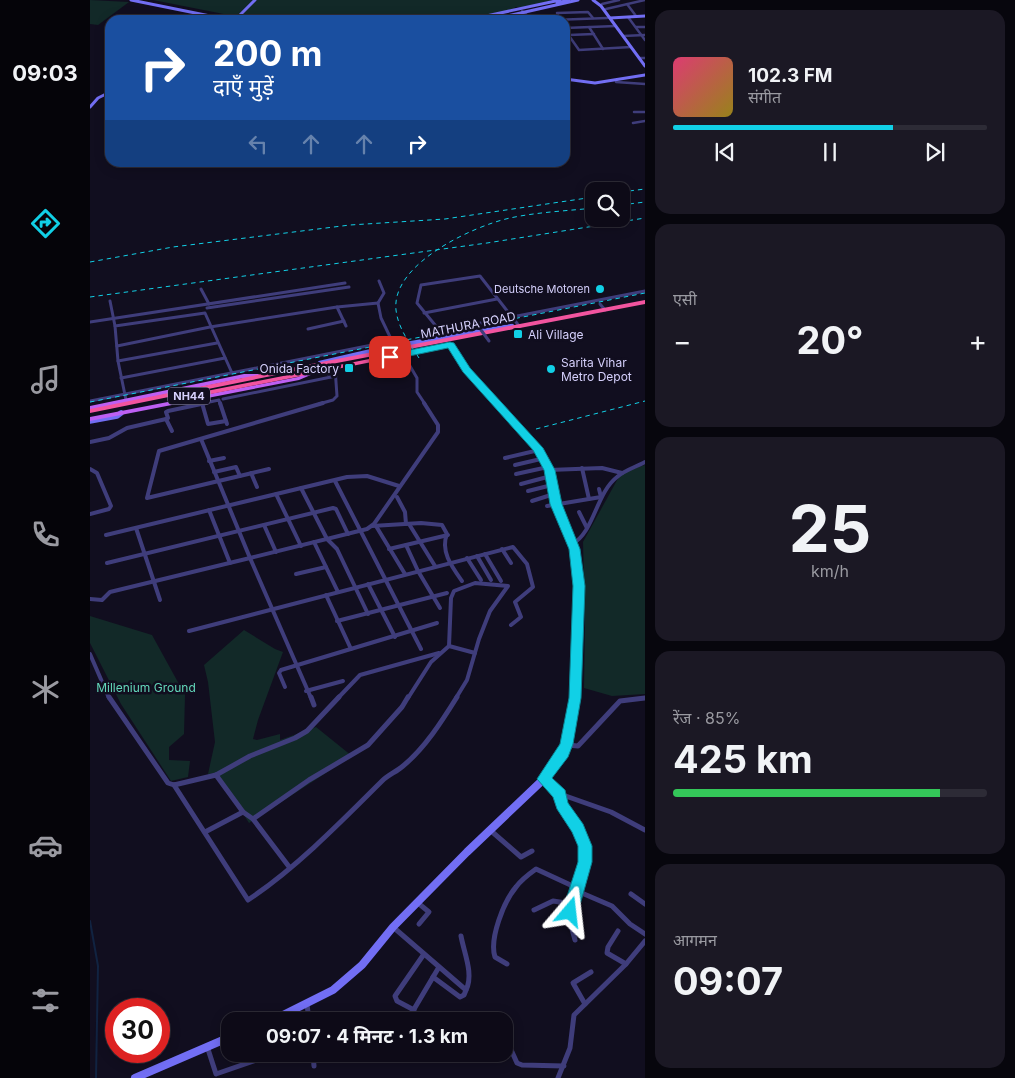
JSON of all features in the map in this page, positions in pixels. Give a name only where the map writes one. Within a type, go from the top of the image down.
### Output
[{"type":"highway","name":"MATHURA ROAD","points":[[90,409],[645,302]]},
{"type":"highway","name":"MATHURA ROAD","points":[[90,415],[312,372],[326,370],[336,373],[403,354],[645,306]]},
{"type":"main road","name":"MATHURA ROAD","points":[[90,420],[299,378],[312,372]]},
{"type":"main road","name":"MATHURA ROAD","points":[[90,409],[244,376],[258,376]]},
{"type":"street","points":[[132,0],[206,15]]},
{"type":"street","points":[[141,0],[214,15]]},
{"type":"street","points":[[242,15],[254,0]]},
{"type":"street","points":[[491,15],[560,0]]},
{"type":"street","points":[[511,15],[569,0]]},
{"type":"street","points":[[523,12],[578,0]]},
{"type":"street","points":[[595,0],[602,4],[631,47],[642,58]]},
{"type":"street","points":[[595,0],[645,64]]},
{"type":"street","points":[[602,4],[619,0]]},
{"type":"street","points":[[606,9],[645,0]]},
{"type":"street","points":[[627,4],[636,16]]},
{"type":"street","points":[[523,12],[527,15]]},
{"type":"street","points":[[558,15],[557,13],[588,12],[593,18]]},
{"type":"street","points":[[629,17],[645,16]]},
{"type":"street","points":[[570,19],[645,16]]},
{"type":"street","points":[[629,17],[645,40]]},
{"type":"street","points":[[570,29],[616,26]]},
{"type":"street","points":[[636,27],[645,26]]},
{"type":"street","points":[[589,27],[603,49]]},
{"type":"street","points":[[570,35],[594,34]]},
{"type":"street","points":[[624,36],[643,35]]},
{"type":"street","points":[[570,37],[578,50],[631,47]]},
{"type":"street","points":[[570,80],[598,84],[645,76]]},
{"type":"street","points":[[598,84],[645,76]]},
{"type":"street","points":[[616,82],[645,84]]},
{"type":"street","points":[[90,100],[105,93]]},
{"type":"street","points":[[90,107],[98,98],[105,94]]},
{"type":"street","points":[[638,106],[645,112]]},
{"type":"street","points":[[634,112],[645,112]]},
{"type":"street","points":[[633,123],[645,121]]},
{"type":"street","points":[[519,326],[513,317],[479,276],[423,283],[417,301],[439,331],[513,317],[645,291]]},
{"type":"street","points":[[90,401],[392,341],[381,318],[378,303],[384,293],[379,281]]},
{"type":"street","points":[[90,322],[346,283]]},
{"type":"street","points":[[207,308],[349,287]]},
{"type":"street","points":[[201,289],[209,303]]},
{"type":"street","points":[[424,313],[497,299]]},
{"type":"street","points":[[110,301],[114,318],[118,361],[126,400]]},
{"type":"street","points":[[204,313],[209,303]]},
{"type":"street","points":[[117,346],[210,327],[338,307],[378,303]]},
{"type":"street","points":[[600,304],[606,310]]},
{"type":"street","points":[[338,307],[346,326]]},
{"type":"street","points":[[204,313],[232,373]]},
{"type":"street","points":[[115,326],[204,313]]},
{"type":"street","points":[[308,329],[344,322]]},
{"type":"street","points":[[481,330],[488,341]]},
{"type":"street","points":[[118,361],[217,343]]},
{"type":"street","points":[[290,1012],[339,986],[370,957],[393,927],[544,779],[554,768],[567,744],[575,698],[575,661],[580,600],[576,557],[556,504],[549,471],[540,450],[467,370],[450,345]]},
{"type":"street","points":[[374,526],[439,429],[418,394],[417,378],[403,354]]},
{"type":"street","points":[[121,378],[225,358]]},
{"type":"street","points":[[297,360],[300,368]]},
{"type":"street","points":[[223,399],[336,373],[337,396],[334,400],[159,451],[147,498],[269,469]]},
{"type":"street","points":[[172,431],[166,419],[168,418],[166,412],[202,403],[219,400],[227,422],[208,424],[202,403]]},
{"type":"street","points":[[90,442],[106,438],[127,428],[166,419]]},
{"type":"street","points":[[201,439],[306,691],[314,705]]},
{"type":"street","points":[[505,458],[540,450]]},
{"type":"street","points":[[209,461],[224,458]]},
{"type":"street","points":[[515,465],[544,458]]},
{"type":"street","points":[[572,544],[580,540],[601,498],[616,477],[645,462]]},
{"type":"street","points":[[214,472],[236,467],[240,476]]},
{"type":"street","points":[[582,468],[589,499]]},
{"type":"street","points":[[516,474],[582,468],[608,469],[622,473]]},
{"type":"street","points":[[90,469],[97,472],[111,506],[109,509],[90,514]]},
{"type":"street","points":[[521,484],[549,471]]},
{"type":"street","points":[[251,473],[257,487]]},
{"type":"street","points":[[106,535],[347,477],[367,476],[399,486]]},
{"type":"street","points":[[335,481],[421,649]]},
{"type":"street","points":[[528,492],[552,485]]},
{"type":"street","points":[[301,488],[312,513],[327,539],[337,549],[368,614]]},
{"type":"street","points":[[599,489],[601,498]]},
{"type":"street","points":[[276,494],[301,546]]},
{"type":"street","points":[[532,500],[554,494]]},
{"type":"street","points":[[397,497],[405,512],[408,524],[435,566]]},
{"type":"street","points":[[547,506],[601,498]]},
{"type":"street","points":[[107,563],[336,508],[348,534]]},
{"type":"street","points":[[209,510],[230,563]]},
{"type":"street","points":[[579,512],[587,528]]},
{"type":"street","points":[[90,599],[102,600],[110,592],[361,531],[374,526],[442,524],[448,535]]},
{"type":"street","points":[[264,525],[276,552]]},
{"type":"street","points":[[374,526],[405,574]]},
{"type":"street","points":[[136,528],[160,600]]},
{"type":"street","points":[[389,549],[448,535]]},
{"type":"street","points":[[448,535],[443,543],[450,562],[462,582]]},
{"type":"street","points":[[314,542],[338,592]]},
{"type":"street","points":[[406,545],[418,571],[440,608]]},
{"type":"street","points":[[189,631],[513,547],[517,549],[530,570],[529,580],[533,587],[515,602],[521,618],[512,625]]},
{"type":"street","points":[[502,549],[511,563]]},
{"type":"street","points":[[485,554],[501,581]]},
{"type":"street","points":[[477,556],[491,580]]},
{"type":"street","points":[[467,558],[480,580]]},
{"type":"street","points":[[296,574],[326,566]]},
{"type":"street","points":[[174,785],[248,900],[326,837],[386,777],[403,766],[421,748],[457,699],[467,680],[490,610],[508,588],[507,586],[475,583],[454,591],[451,598],[449,646],[431,662],[402,707],[368,745],[309,780],[254,820]]},
{"type":"street","points":[[368,584],[395,636]]},
{"type":"street","points":[[337,622],[447,593]]},
{"type":"street","points":[[326,595],[351,649]]},
{"type":"street","points":[[285,687],[280,671],[438,623]]},
{"type":"street","points":[[449,646],[475,653]]},
{"type":"street","points":[[90,654],[109,698],[168,783],[174,785],[216,775],[250,756],[296,738],[307,731],[360,676],[441,653]]},
{"type":"street","points":[[306,691],[343,681]]},
{"type":"street","points":[[567,744],[578,746],[620,701],[645,698]]},
{"type":"street","points":[[216,775],[243,812],[254,820],[290,868]]},
{"type":"street","points":[[544,779],[560,794],[611,812],[645,830]]},
{"type":"street","points":[[560,794],[562,805],[578,829],[585,846],[585,862],[570,920],[576,940]]},
{"type":"street","points":[[205,832],[243,812]]},
{"type":"street","points":[[490,830],[521,857],[532,851]]},
{"type":"street","points":[[507,964],[497,959],[493,952],[495,935],[502,915],[516,887],[536,869],[612,906],[645,934]]},
{"type":"street","points":[[631,894],[645,904]]},
{"type":"street","points":[[534,910],[545,902],[554,900],[573,904]]},
{"type":"street","points":[[418,903],[429,912],[419,924]]},
{"type":"street","points":[[393,927],[466,990]]},
{"type":"street","points":[[618,931],[608,947],[607,953],[626,964]]},
{"type":"street","points":[[433,977],[460,997],[464,995],[469,987],[470,978],[461,936]]},
{"type":"street","points":[[558,1078],[572,1043],[574,1015],[626,964],[645,941]]},
{"type":"street","points":[[424,954],[395,999],[414,1010],[439,967]]},
{"type":"street","points":[[585,1004],[573,983],[591,972]]},
{"type":"street","points":[[307,1004],[308,1012]]},
{"type":"street","points":[[135,1078],[221,1041]]},
{"type":"street","points":[[207,1046],[216,1074]]},
{"type":"street","points":[[513,1054],[517,1063],[522,1065],[564,1066]]},
{"type":"street","points":[[210,1078],[216,1074],[251,1062]]},
{"type":"street","points":[[314,1062],[314,1066]]},
{"type":"green space","points":[[90,0],[129,2],[111,15],[105,15],[105,20],[98,25],[90,24]]},
{"type":"green space","points":[[153,0],[553,0],[524,7],[515,7],[514,10],[483,15],[229,15]]},
{"type":"green space","points":[[645,465],[645,694],[612,696],[584,688],[583,542],[621,473]]},
{"type":"green space","name":"Millenium Ground","points":[[90,616],[152,635],[185,695],[184,734],[169,747],[169,760],[190,761],[188,777],[171,781],[121,704],[90,643]]},
{"type":"green space","points":[[244,630],[283,652],[253,739],[257,740],[280,734],[280,740],[316,727],[352,756],[249,823],[217,773],[208,774],[215,742],[208,682],[204,665]]},
{"type":"waterway","points":[[90,921],[98,966],[96,1078]]},
{"type":"railway","points":[[630,191],[645,189]]},
{"type":"railway","points":[[90,262],[173,247],[350,225],[445,219],[585,198]]},
{"type":"railway","points":[[630,204],[645,202]]},
{"type":"railway","points":[[437,250],[456,238],[494,222],[531,214],[585,209]]},
{"type":"railway","points":[[437,250],[645,218]]},
{"type":"railway","points":[[90,297],[437,250]]},
{"type":"railway","points":[[407,340],[397,317],[398,293],[406,277],[437,250]]},
{"type":"railway","points":[[407,340],[645,293]]},
{"type":"railway","points":[[90,402],[407,340]]},
{"type":"railway","points":[[407,340],[419,358]]},
{"type":"railway","points":[[536,429],[645,401]]},
{"type":"place","name":"Deutsche Motoren","points":[[600,289]]},
{"type":"place","name":"Ali Village","points":[[518,334]]},
{"type":"place","name":"Onida Factory","points":[[349,368]]},
{"type":"place","name":"Sarita Vihar Metro Depot","points":[[551,369]]},
{"type":"route","points":[[390,357],[450,345],[467,370],[538,448],[545,459],[556,504],[575,549],[580,600],[575,661],[575,698],[567,744],[554,768],[544,779],[560,794],[562,805],[578,829],[585,846],[585,862],[570,912]]}]
